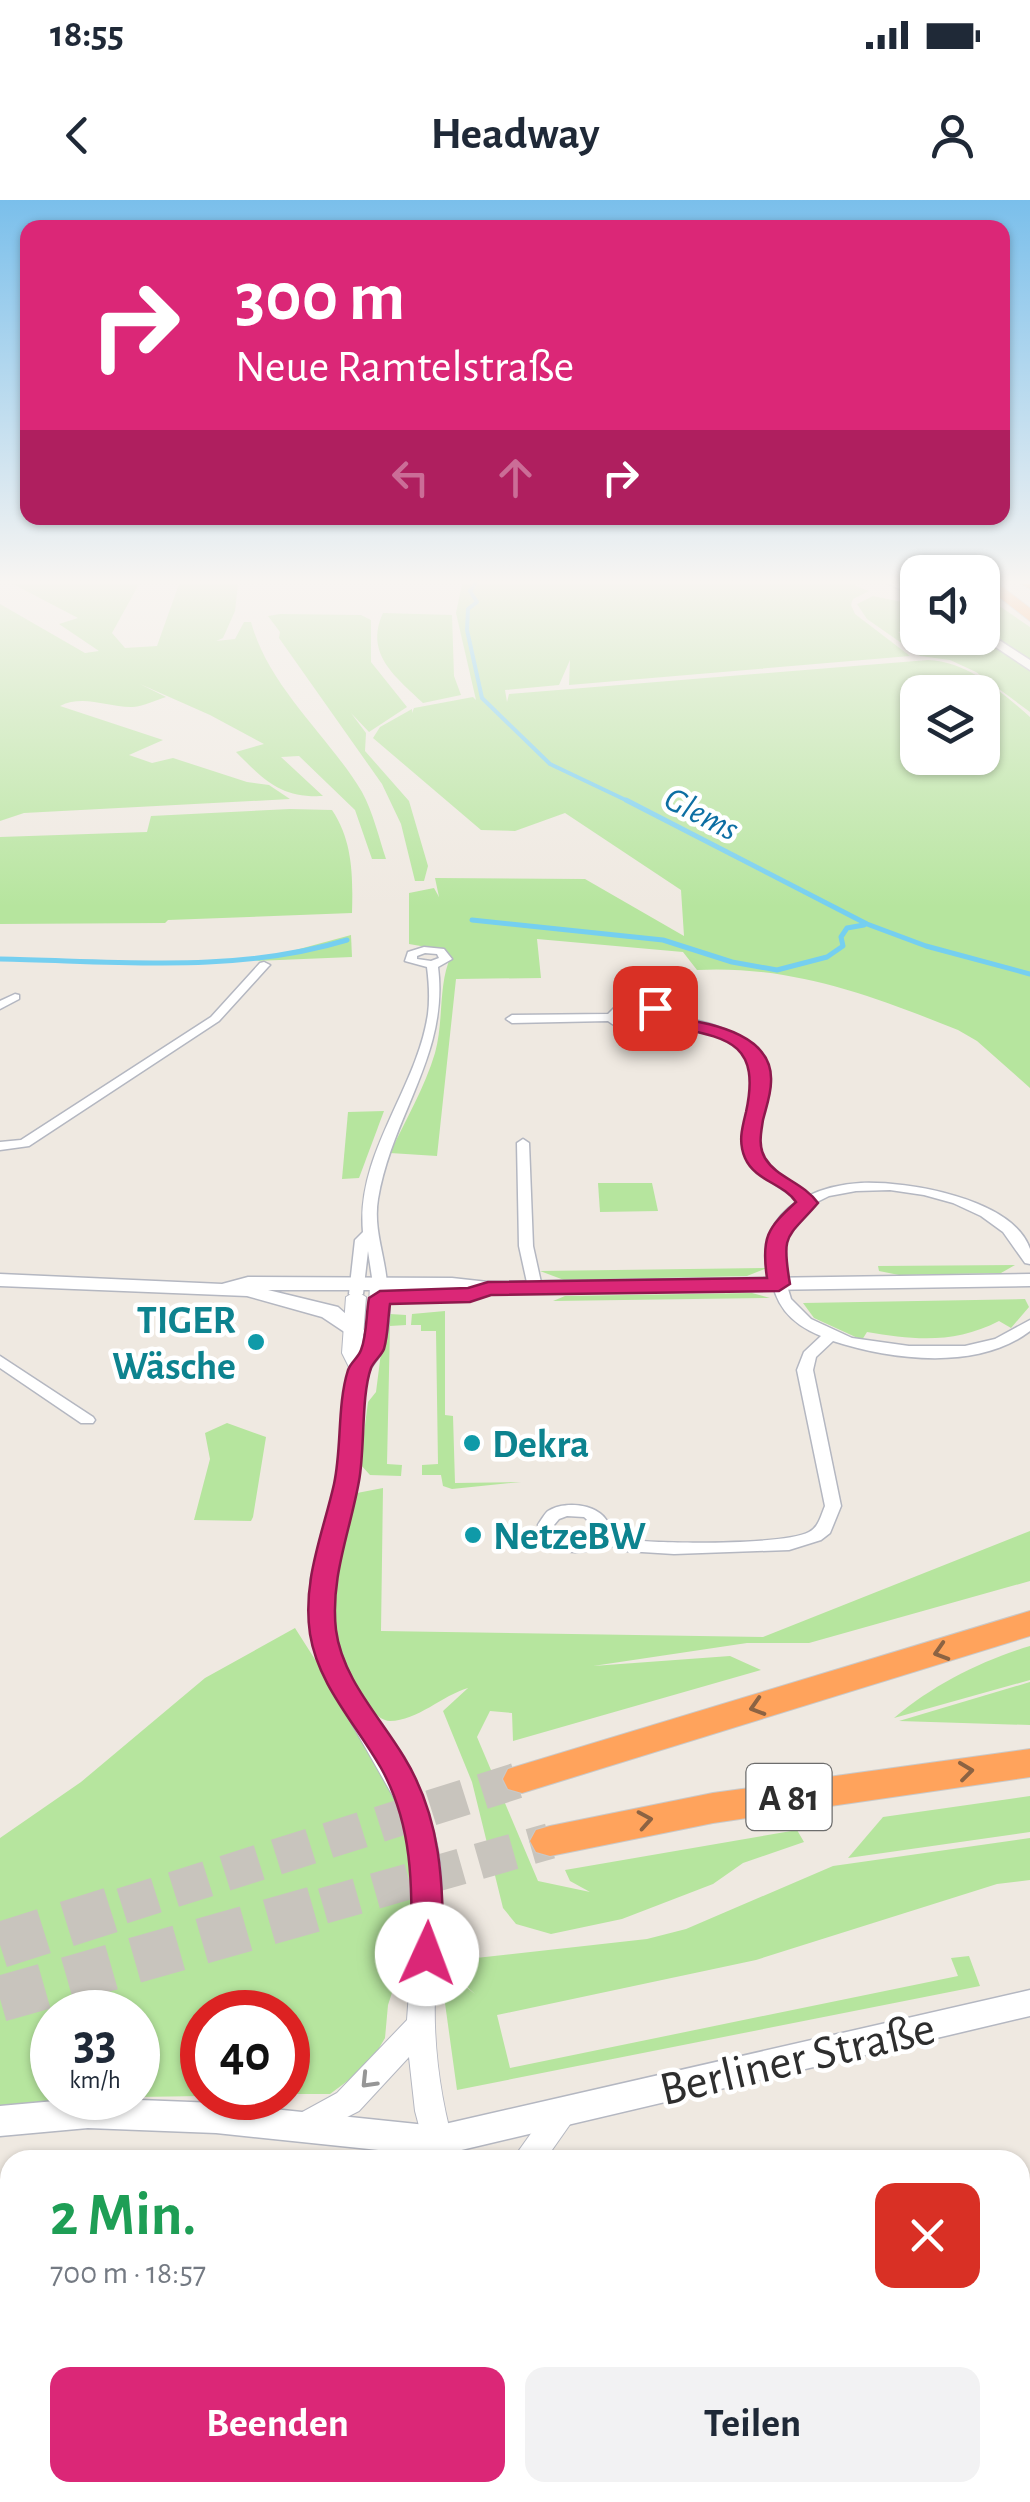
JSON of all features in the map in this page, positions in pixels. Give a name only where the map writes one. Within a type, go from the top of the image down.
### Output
[{"type":"highway","name":"A 81","points":[[522,1778],[1030,1623]]},
{"type":"highway","name":"A 81","points":[[550,1841],[713,1808],[1030,1763]]},
{"type":"main road","points":[[0,1280],[230,1288],[330,1312],[354,1332]]},
{"type":"main road","points":[[230,1288],[248,1282],[470,1295],[488,1288],[1030,1280]]},
{"type":"main road","points":[[256,1293],[356,1290]]},
{"type":"main road","name":"Berliner Straße","points":[[0,2121],[88,2113],[306,2125],[440,2150],[564,2113],[1030,2003]]},
{"type":"street","points":[[0,1146],[24,1143],[215,1019],[264,966]]},
{"type":"street","points":[[360,1368],[352,1353],[362,1240],[370,1232],[382,1154],[427,1046],[436,984],[432,966]]},
{"type":"street","points":[[0,1006],[15,997]]},
{"type":"street","points":[[611,1017],[622,1006],[639,1004],[660,1012],[662,1020]]},
{"type":"street","points":[[512,1019],[611,1017],[631,1028],[654,1026],[662,1020],[712,1029],[754,1055],[762,1080],[750,1140],[755,1159],[772,1177],[798,1190],[807,1203]]},
{"type":"street","points":[[523,1143],[526,1246],[535,1287]]},
{"type":"street","points":[[1030,1260],[1008,1230],[970,1205],[923,1190],[862,1186],[807,1203],[778,1228],[775,1258],[783,1299],[799,1317],[830,1336],[893,1350],[953,1352],[1010,1338],[1030,1324]]},
{"type":"street","points":[[370,1232],[376,1242],[380,1291],[372,1351],[360,1368],[347,1481],[323,1573],[323,1630],[329,1657],[348,1696],[393,1763],[423,1839],[430,1928],[421,2024],[440,2150]]},
{"type":"street","points":[[601,1536],[626,1546],[762,1546],[802,1542],[824,1529],[833,1506],[805,1370],[809,1355],[830,1336]]},
{"type":"street","points":[[0,1361],[87,1420]]},
{"type":"street","points":[[306,2125],[348,2102],[421,2024]]},
{"type":"street","points":[[535,2150],[564,2113]]},
{"type":"green space","points":[[0,691],[155,691],[166,697],[133,707],[87,701],[60,706],[163,740],[129,755],[152,763],[173,758],[247,782],[269,785],[290,799],[24,813],[0,821]]},
{"type":"green space","points":[[157,691],[286,691],[362,792],[386,859],[372,859],[355,810],[299,756],[281,757],[323,796],[296,794],[275,786],[236,752],[264,744]]},
{"type":"green space","points":[[317,691],[395,691],[407,707],[369,732],[351,713],[366,733],[365,751],[409,801],[428,866],[424,881],[415,881],[401,824],[382,784]]},
{"type":"green space","points":[[411,691],[460,691],[461,695],[423,703]]},
{"type":"green space","points":[[474,691],[505,691],[507,702],[509,694],[541,691],[900,691],[900,775],[1000,775],[1000,692],[1030,717],[1030,1088],[977,1041],[958,1030],[831,985],[765,972],[697,970],[683,952],[537,939],[541,978],[456,979],[437,1156],[390,1153],[435,1053],[444,978],[451,956],[444,950],[409,944],[409,893],[434,888],[439,897],[435,878],[585,879],[684,936],[681,890],[565,813],[515,831],[481,830],[373,738],[380,727],[412,709],[412,713],[414,708],[473,697],[476,700]]},
{"type":"green space","points":[[1002,691],[1030,691],[1030,712]]},
{"type":"green space","points":[[332,810],[348,847],[352,913],[165,923],[0,924],[0,837],[147,832],[151,816]]},
{"type":"green space","points":[[351,935],[352,957],[255,961]]},
{"type":"green space","points":[[384,1111],[359,1178],[342,1179],[348,1112]]},
{"type":"green space","points":[[598,1183],[652,1183],[658,1211],[600,1212]]},
{"type":"green space","points":[[1015,1265],[1001,1273],[899,1275],[879,1271],[878,1266]]},
{"type":"green space","points":[[767,1268],[747,1276],[564,1280],[540,1271]]},
{"type":"green space","points":[[752,1293],[770,1298],[553,1301],[565,1296]]},
{"type":"green space","points":[[1025,1299],[1029,1307],[1011,1328],[999,1321],[950,1337],[867,1332],[862,1340],[814,1318],[803,1303]]},
{"type":"green space","points":[[445,1311],[445,1415],[453,1416],[455,1483],[521,1482],[452,1489],[443,1486],[441,1475],[422,1475],[422,1465],[438,1464],[436,1331],[421,1331],[421,1325],[411,1325],[412,1314]]},
{"type":"green space","points":[[390,1314],[406,1315],[406,1325],[390,1326],[387,1464],[402,1465],[401,1476],[370,1475],[360,1464],[368,1402],[376,1392]]},
{"type":"green space","points":[[227,1423],[266,1437],[253,1517],[251,1521],[194,1520],[210,1459],[205,1433]]},
{"type":"green space","points":[[383,1488],[381,1631],[763,1637],[1030,1531],[1030,1581],[809,1643],[747,1643],[593,1666],[730,1656],[761,1670],[513,1741],[512,1713],[490,1711],[477,1737],[538,1881],[590,1892],[570,1881],[565,1870],[797,1830],[804,1842],[743,1863],[713,1884],[622,1919],[551,1934],[516,1924],[503,1908],[472,1782],[443,1711],[468,1688],[410,1717],[390,1721],[373,1711],[348,1671],[335,1621],[337,1571],[357,1493]]},
{"type":"green space","points":[[295,1628],[386,1771],[414,1832],[418,1912],[388,2005],[385,2038],[369,2065],[330,2094],[310,2094],[310,1990],[180,1990],[180,2096],[160,2097],[160,1990],[30,1990],[30,2104],[0,2106],[0,1838],[81,1782],[205,1678]]},
{"type":"green space","points":[[1030,1646],[1030,1680],[894,1718],[959,1674]]},
{"type":"green space","points":[[1030,1682],[1030,1725],[899,1721]]},
{"type":"green space","points":[[1030,1796],[1030,1832],[848,1858],[883,1817]]},
{"type":"green space","points":[[1030,1838],[1030,1880],[997,1884],[756,1960],[497,2015],[510,2068],[958,1976],[951,1958],[969,1956],[980,1986],[457,2090],[440,1967],[475,1994],[440,1962],[647,1939],[686,1929],[833,1866]]},
{"type":"waterway","name":"Glems","points":[[481,691],[482,698],[550,764],[630,802]]},
{"type":"waterway","name":"Glems","points":[[626,800],[630,802]]},
{"type":"waterway","name":"Glems","points":[[630,802],[867,924],[926,946],[1030,974]]},
{"type":"waterway","points":[[472,920],[663,940],[732,962],[777,970],[827,957],[843,946],[841,937],[847,928],[864,925]]},
{"type":"waterway","points":[[0,959],[219,961],[305,951],[347,940]]},
{"type":"tunnel","points":[[122,1906],[522,1779]]},
{"type":"tunnel","points":[[323,1906],[550,1841]]},
{"type":"tunnel","points":[[0,1945],[130,1904]]},
{"type":"tunnel","points":[[0,1999],[332,1904]]},
{"type":"place","name":"TIGER Wäsche","points":[[256,1342]]},
{"type":"place","name":"Dekra","points":[[472,1443]]},
{"type":"place","name":"NetzeBW","points":[[473,1535]]},
{"type":"route","points":[[427,1954],[428,1877],[423,1839],[411,1801],[393,1763],[348,1696],[329,1657],[323,1630],[323,1573],[347,1481],[360,1368],[372,1351],[380,1298],[470,1295],[488,1288],[779,1284],[775,1258],[778,1228],[807,1203],[798,1190],[772,1177],[755,1159],[750,1140],[762,1080],[758,1062],[742,1045],[721,1032],[689,1022],[662,1020],[655,1008]]}]
